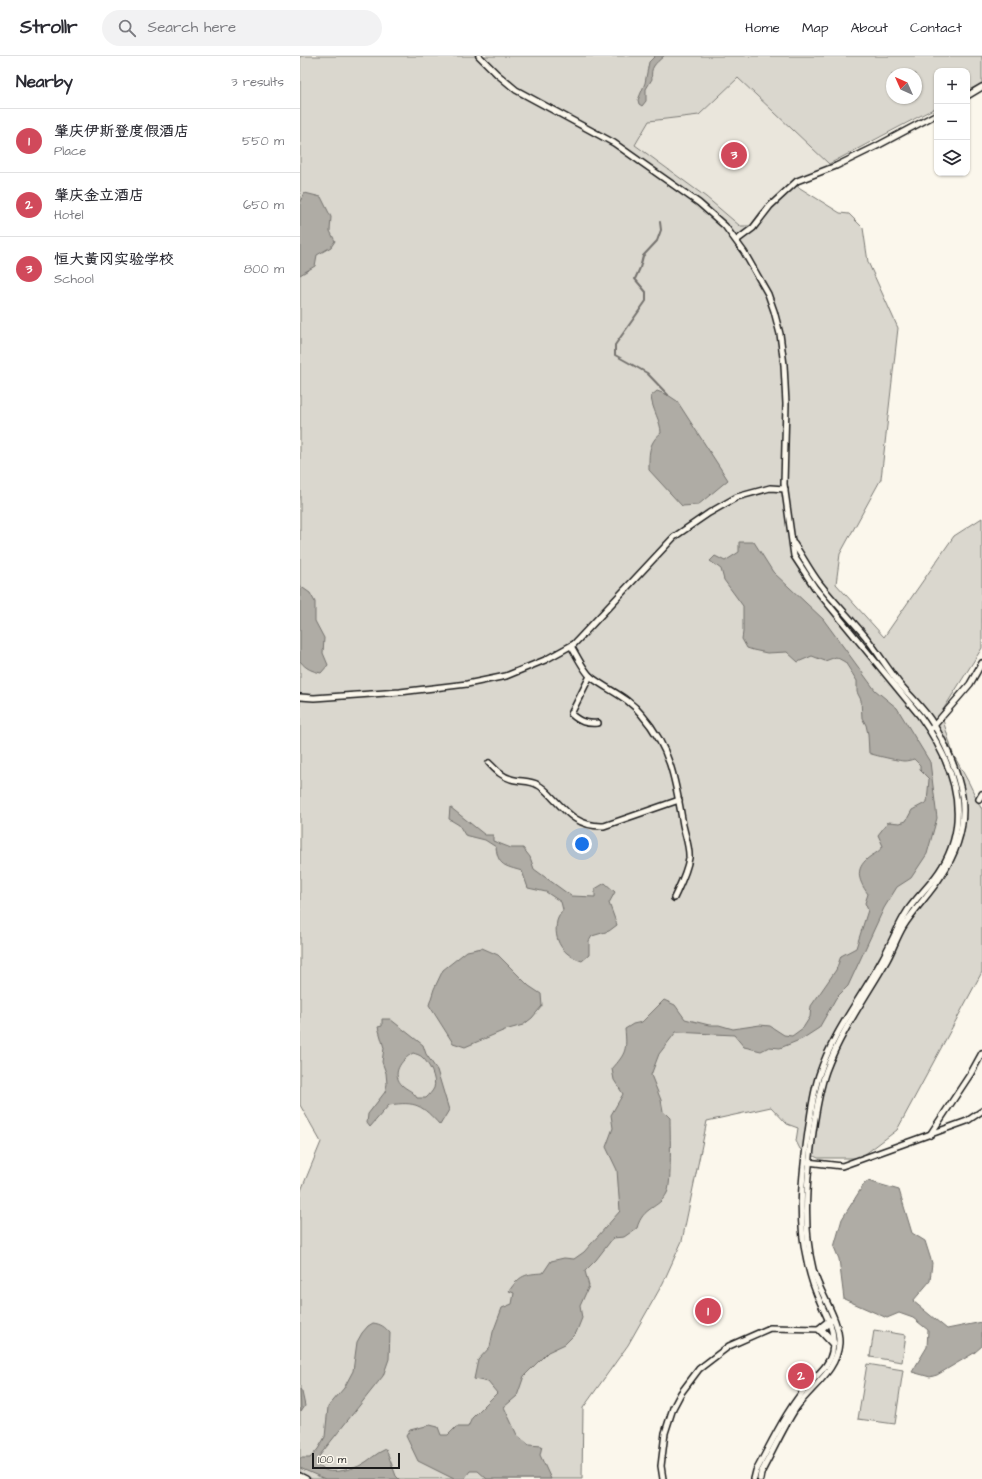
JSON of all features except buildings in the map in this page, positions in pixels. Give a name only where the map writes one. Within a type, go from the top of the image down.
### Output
[{"type":"street","points":[[479,56],[516,90],[614,143],[699,203],[725,226],[737,240],[758,274],[768,294],[780,334],[784,364],[786,404],[785,489],[794,556],[815,588],[920,716],[932,728]]},
{"type":"street","points":[[970,94],[982,88]]},
{"type":"street","points":[[737,240],[754,228],[770,206],[797,181],[841,164],[934,116]]},
{"type":"street","points":[[300,697],[314,698],[400,692],[467,684],[506,676],[545,660],[574,644],[674,537],[709,513],[737,497],[770,488],[785,489]]},
{"type":"street","points":[[760,1479],[761,1473],[795,1410],[829,1371],[836,1358],[839,1343],[838,1331],[820,1288],[810,1254],[807,1211],[807,1162],[810,1118],[818,1077],[828,1049],[884,956],[898,926],[910,907],[942,868],[951,851],[955,838],[957,800],[955,788],[932,728],[918,703],[899,683],[865,637],[818,581],[793,542]]},
{"type":"street","points":[[571,646],[590,676],[634,705],[656,733],[666,753],[674,774],[689,856],[686,873],[674,898]]},
{"type":"street","points":[[932,728],[970,684],[982,663]]},
{"type":"street","points":[[590,676],[571,714],[579,721],[587,724],[598,723]]},
{"type":"street","points":[[489,763],[500,774],[512,780],[537,784],[572,817],[582,824],[604,826],[679,800]]},
{"type":"street","points":[[978,799],[982,794]]},
{"type":"street","points":[[929,1136],[971,1073],[982,1053]]},
{"type":"street","points":[[807,1162],[842,1166],[929,1136],[967,1121],[982,1111]]},
{"type":"street","points":[[754,1479],[756,1471],[785,1417],[797,1398],[824,1367],[832,1355],[834,1338],[830,1321],[814,1286],[803,1244],[801,1212],[802,1176],[807,1162]]},
{"type":"street","points":[[663,1479],[661,1466],[665,1433],[673,1408],[681,1393],[699,1369],[729,1346],[770,1328],[820,1329],[830,1321]]},
{"type":"street","points":[[820,1329],[834,1343]]},
{"type":"street","points":[[300,1476],[306,1479]]},
{"type":"shaded area","points":[[300,56],[982,56],[982,83],[970,89],[970,68],[934,68],[934,109],[829,164],[738,78],[699,115],[649,121],[635,145],[706,197],[740,226],[750,226],[761,211],[792,183],[840,213],[849,214],[863,228],[868,262],[898,328],[881,479],[840,554],[836,584],[884,637],[954,536],[982,518],[982,648],[941,713],[953,754],[982,808],[982,972],[897,1130],[860,1158],[818,1158],[800,1149],[796,1141],[798,1128],[787,1124],[771,1107],[707,1121],[682,1241],[663,1283],[628,1345],[583,1408],[582,1479],[313,1479],[300,1475],[300,1193],[321,1142],[300,1105]]},
{"type":"shaded area","points":[[655,56],[664,56],[656,64],[652,71],[652,79],[646,89],[646,101],[642,106],[639,104],[638,100],[645,83],[649,62]]},
{"type":"shaded area","points":[[738,78],[829,164],[800,177],[761,211],[750,226],[740,226],[706,197],[635,145],[649,121],[699,115]]},
{"type":"shaded area","points":[[305,193],[321,197],[331,217],[330,231],[335,241],[331,247],[317,255],[315,266],[300,275],[300,201]]},
{"type":"shaded area","points":[[657,391],[668,395],[677,401],[728,480],[698,505],[682,506],[649,470],[649,454],[651,445],[661,433],[660,424],[651,396]]},
{"type":"shaded area","points":[[739,542],[754,542],[773,572],[823,619],[875,690],[897,708],[930,762],[937,818],[927,854],[911,878],[897,887],[884,908],[848,986],[836,998],[819,1028],[802,1039],[780,1048],[769,1047],[761,1051],[744,1047],[734,1035],[676,1032],[659,1054],[651,1075],[661,1100],[663,1111],[670,1118],[670,1180],[667,1193],[660,1202],[647,1211],[637,1228],[624,1237],[613,1238],[596,1260],[585,1271],[589,1286],[580,1306],[582,1318],[576,1333],[565,1344],[548,1352],[524,1376],[517,1396],[504,1407],[517,1435],[529,1445],[542,1446],[540,1455],[551,1479],[487,1479],[478,1471],[470,1471],[464,1479],[454,1479],[418,1461],[406,1436],[410,1430],[430,1425],[438,1427],[441,1435],[448,1435],[456,1427],[468,1427],[472,1418],[497,1393],[488,1382],[474,1379],[478,1360],[490,1347],[493,1332],[502,1308],[512,1304],[514,1293],[509,1291],[523,1276],[543,1273],[551,1261],[564,1258],[574,1259],[584,1252],[620,1211],[617,1170],[606,1147],[613,1128],[611,1115],[623,1094],[614,1080],[612,1069],[623,1055],[626,1042],[625,1029],[633,1024],[642,1022],[664,1000],[675,1005],[685,1019],[709,1025],[719,1025],[733,1029],[760,1025],[770,1026],[784,1035],[792,1036],[803,1028],[810,1017],[811,1006],[836,970],[841,956],[856,948],[868,910],[865,903],[868,894],[864,889],[859,874],[862,864],[883,846],[878,835],[888,822],[900,823],[906,821],[912,810],[927,802],[929,779],[920,770],[920,765],[914,759],[901,761],[869,753],[868,734],[866,725],[862,718],[861,700],[857,692],[857,681],[845,662],[836,657],[825,661],[812,656],[798,662],[787,652],[767,653],[747,648],[742,639],[743,606],[724,580],[721,569],[710,561],[715,556],[725,561],[739,552]]},
{"type":"shaded area","points":[[300,586],[310,593],[315,602],[315,621],[324,638],[323,653],[328,665],[321,673],[309,669],[300,661]]},
{"type":"shaded area","points":[[450,807],[485,835],[493,835],[493,841],[511,848],[523,848],[530,857],[534,869],[571,896],[595,897],[595,889],[605,883],[615,892],[609,903],[617,925],[609,931],[592,936],[589,941],[589,955],[582,961],[570,955],[558,941],[556,928],[557,921],[563,910],[561,902],[546,892],[528,888],[522,871],[503,864],[499,858],[496,847],[485,840],[465,835],[459,825],[449,819]]},
{"type":"shaded area","points":[[482,948],[498,955],[529,986],[541,994],[542,1006],[532,1018],[523,1025],[505,1030],[465,1047],[453,1043],[429,1005],[434,989],[443,970],[467,951]]},
{"type":"shaded area","points":[[382,1019],[390,1019],[423,1045],[426,1054],[437,1070],[449,1110],[440,1125],[423,1109],[412,1104],[389,1105],[370,1127],[367,1123],[368,1114],[385,1092],[387,1084],[386,1073],[382,1062],[384,1048],[378,1027],[382,1026]],"holes":[[[413,1053],[425,1060],[430,1067],[433,1076],[435,1084],[434,1088],[426,1098],[417,1098],[412,1092],[403,1086],[397,1077],[397,1072],[401,1063]]]},
{"type":"shaded area","points":[[868,1181],[899,1190],[912,1233],[925,1241],[932,1263],[930,1281],[913,1301],[947,1329],[982,1322],[982,1346],[974,1353],[937,1375],[930,1377],[912,1372],[927,1347],[928,1330],[913,1318],[899,1313],[887,1318],[844,1299],[839,1259],[834,1247],[842,1219],[864,1184]]},
{"type":"shaded area","points":[[373,1323],[383,1326],[390,1333],[389,1359],[383,1376],[320,1455],[319,1463],[321,1468],[326,1470],[346,1470],[359,1466],[386,1449],[396,1476],[399,1479],[325,1479],[300,1468],[300,1458],[310,1458],[318,1449],[325,1437],[328,1407],[344,1388],[353,1371],[357,1342],[362,1333]]},
{"type":"shaded area","points":[[874,1330],[906,1335],[902,1362],[870,1357]]},
{"type":"shaded area","points":[[867,1364],[903,1370],[895,1424],[858,1419]]},
{"type":"shaded area","points":[[300,1389],[305,1406],[301,1412]]},
{"type":"waterway","points":[[660,222],[661,230],[657,241],[643,256],[635,279],[646,292],[646,301],[615,345],[615,355],[647,373],[668,395]]},
{"type":"place","name":"恒大黄冈实验学校","points":[[734,155]]},
{"type":"place","name":"肇庆伊斯登度假酒店","points":[[708,1311]]},
{"type":"place","name":"肇庆金立酒店","points":[[801,1376]]}]
